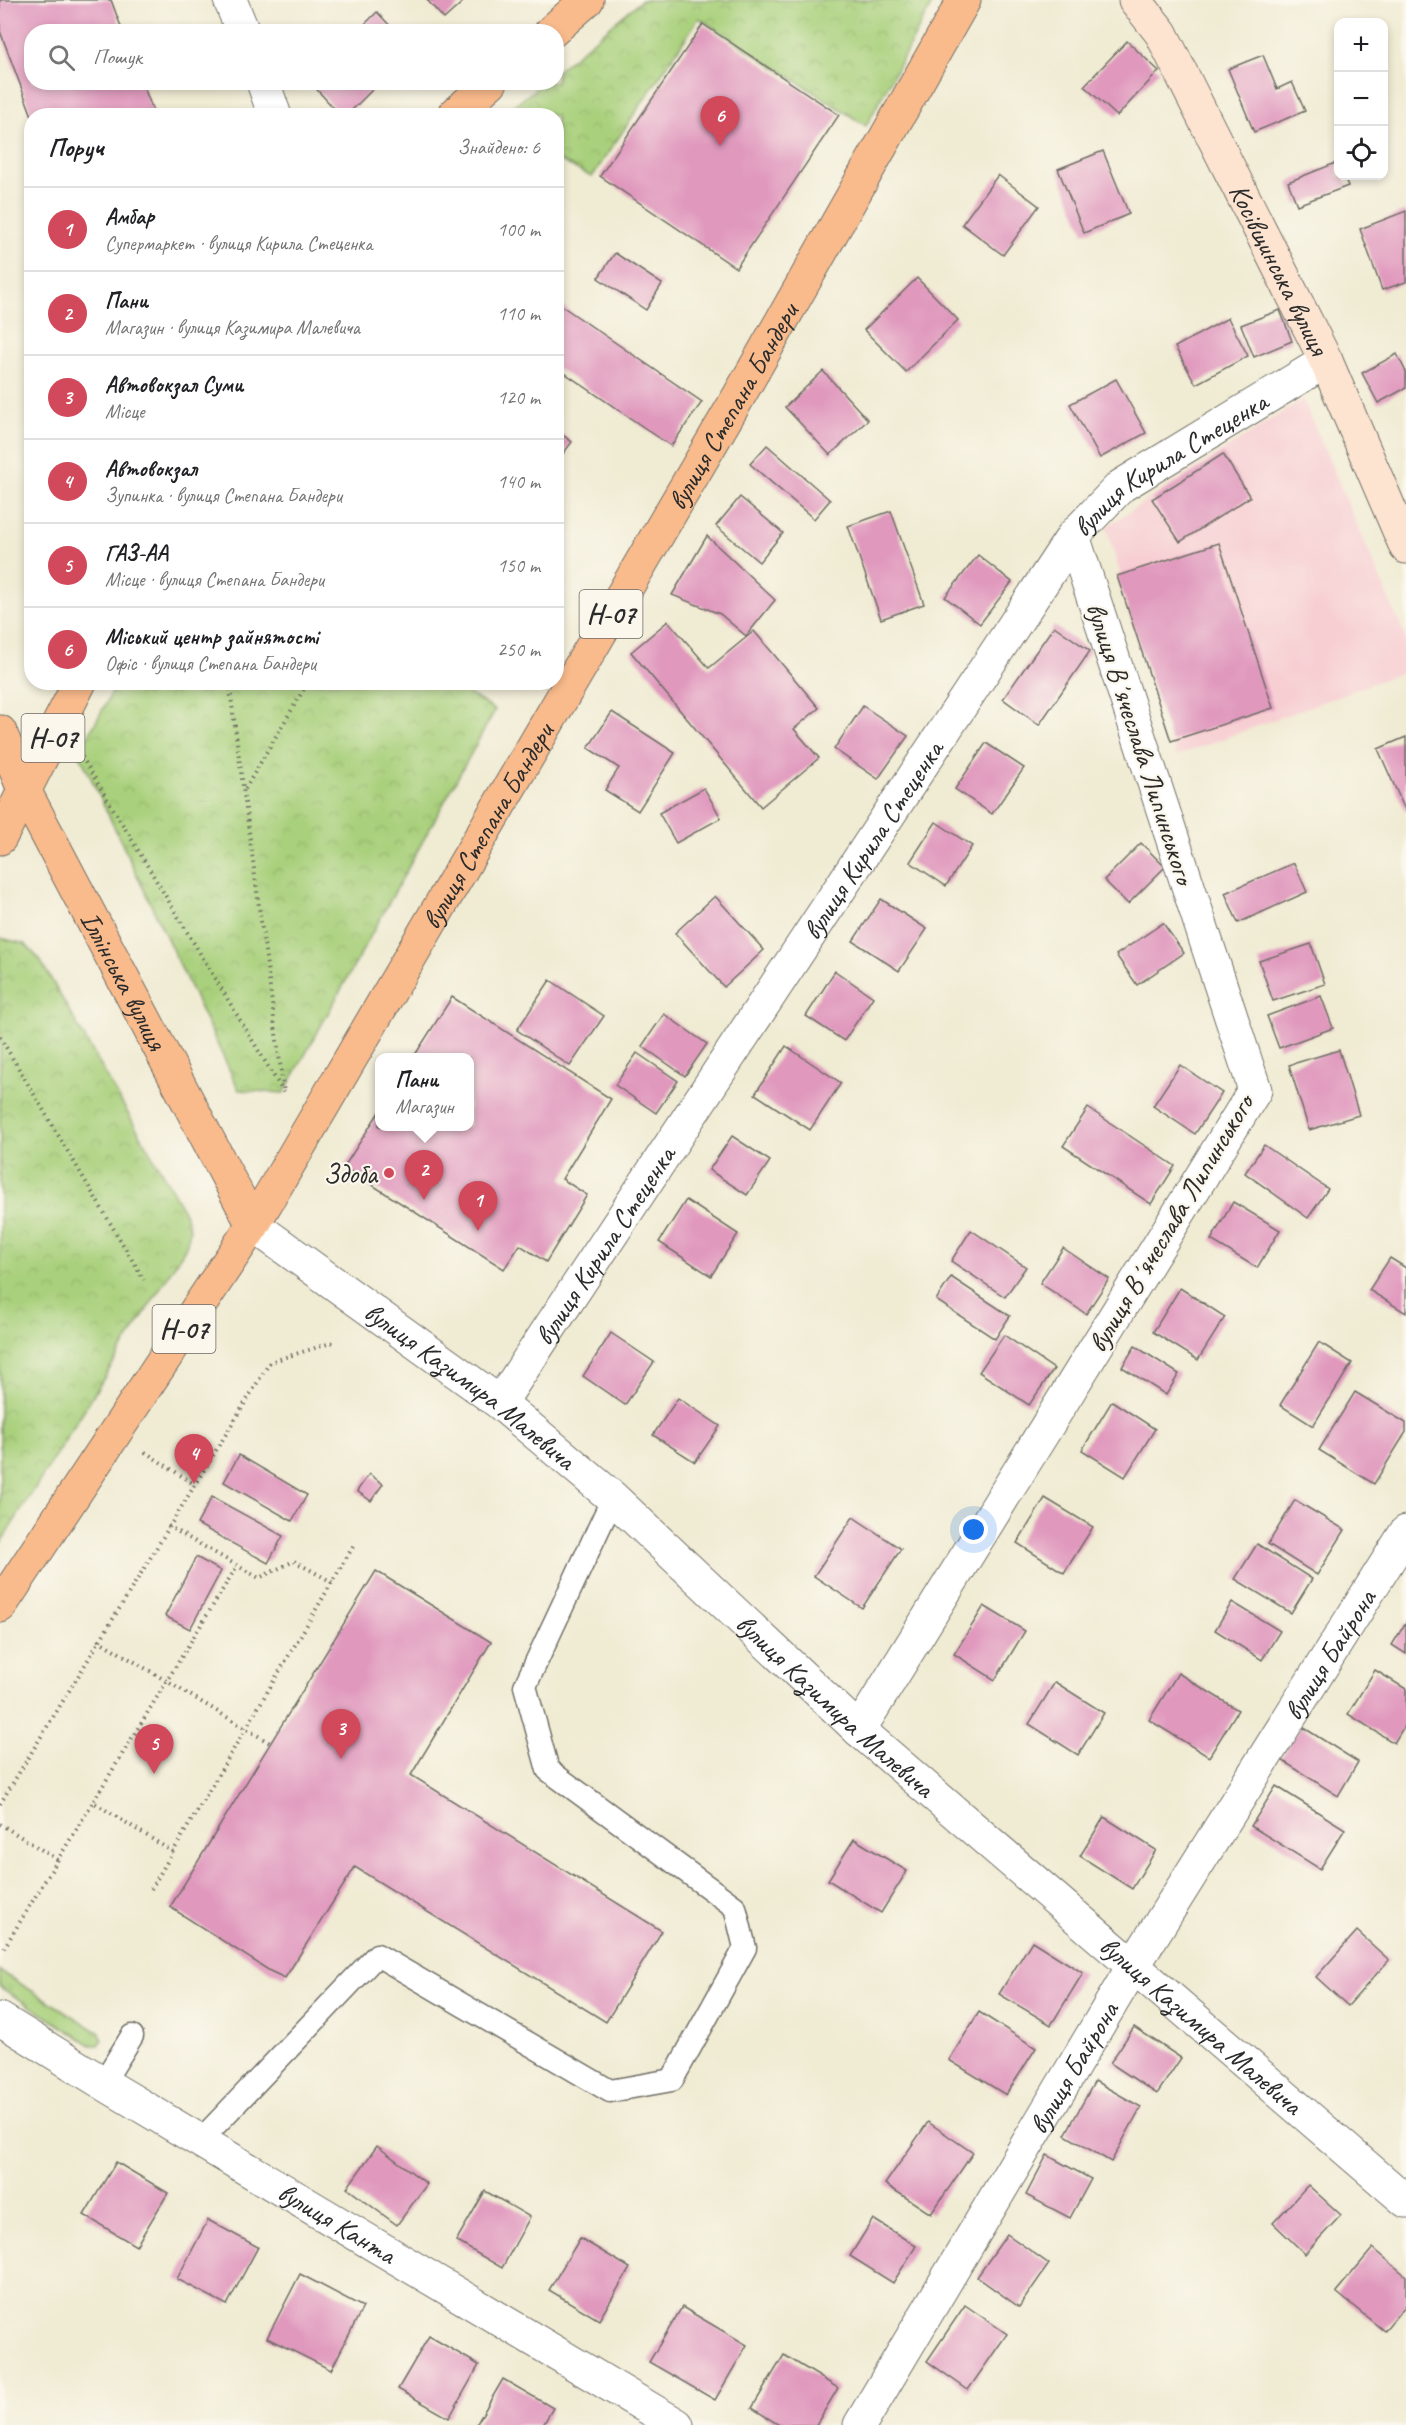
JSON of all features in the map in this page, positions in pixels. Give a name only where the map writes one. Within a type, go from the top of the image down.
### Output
[{"type":"main road","points":[[559,24],[587,0]]},
{"type":"main road","name":"вулиця Степана Бандери","points":[[0,1606],[253,1225],[739,396],[964,0]]},
{"type":"main road","points":[[462,108],[482,90]]},
{"type":"main road","name":"Н-07","points":[[0,838],[26,792],[76,690]]},
{"type":"main road","name":"Іллінська вулиця","points":[[0,732],[26,792],[253,1225]]},
{"type":"street","points":[[230,0],[240,24]]},
{"type":"street","name":"Косівщинська вулиця","points":[[1135,0],[1161,33],[1326,362],[1406,547]]},
{"type":"street","points":[[265,90],[272,108]]},
{"type":"street","name":"вулиця Кирила Стеценка","points":[[500,1402],[1073,536],[1121,486],[1326,362]]},
{"type":"street","name":"вулиця Вʼячеслава Липинського","points":[[859,1730],[1255,1090],[1073,536]]},
{"type":"street","name":"вулиця Казимира Малевича","points":[[253,1225],[500,1402],[613,1498],[859,1730],[1406,2201]]},
{"type":"street","name":"вулиця Байрона","points":[[860,2425],[1134,1965],[1406,1532]]},
{"type":"street","name":"вулиця Канта","points":[[0,2019],[103,2083],[677,2425]]},
{"type":"lane","points":[[200,2141],[377,1955],[610,2091],[672,2079],[745,1948],[735,1907],[548,1770],[525,1686],[613,1498]]},
{"type":"lane","points":[[103,2083],[132,2036]]},
{"type":"path","points":[[79,753],[284,1093],[231,690]]},
{"type":"path","points":[[244,790],[303,690]]},
{"type":"path","points":[[0,1037],[144,1280]]},
{"type":"path","points":[[0,1803],[270,1362],[334,1342]]},
{"type":"path","points":[[115,1433],[194,1484]]},
{"type":"path","points":[[168,1526],[259,1578],[294,1560],[332,1582]]},
{"type":"path","points":[[151,1890],[354,1545]]},
{"type":"path","points":[[4,1948],[237,1566]]},
{"type":"path","points":[[98,1640],[270,1743]]},
{"type":"path","points":[[93,1802],[173,1852]]},
{"type":"path","points":[[0,1824],[58,1860]]},
{"type":"shaded area","points":[[1303,399],[1406,639],[1406,671],[1176,756],[1106,527]]},
{"type":"green space","points":[[642,0],[934,0],[866,126],[699,18],[592,177],[564,163],[564,108],[512,108],[534,90],[564,90],[564,65]]},
{"type":"green space","points":[[113,690],[463,690],[495,710],[284,1093],[239,1090],[79,753]]},
{"type":"green space","points":[[0,938],[25,944],[40,960],[185,1213],[190,1230],[186,1247],[0,1544]]},
{"type":"green space","points":[[0,1971],[100,2033],[102,2040],[99,2045],[91,2045],[0,1987]]},
{"type":"building","points":[[0,0],[111,0],[120,24],[24,24],[24,90],[145,90],[152,108],[29,108],[0,31]]},
{"type":"building","points":[[427,0],[465,0],[444,19]]},
{"type":"building","points":[[377,12],[388,24],[365,24]]},
{"type":"building","points":[[703,24],[839,115],[736,268],[600,176]]},
{"type":"building","points":[[1127,41],[1159,71],[1117,116],[1084,86]]},
{"type":"building","points":[[1263,55],[1277,89],[1292,82],[1305,111],[1254,132],[1228,69]]},
{"type":"building","points":[[317,90],[372,90],[354,108],[334,108]]},
{"type":"building","points":[[1103,151],[1129,214],[1084,233],[1058,169]]},
{"type":"building","points":[[1334,164],[1334,180],[1346,180],[1348,186],[1297,205],[1288,182]]},
{"type":"building","points":[[998,175],[1039,206],[1003,255],[962,224]]},
{"type":"building","points":[[1406,211],[1406,282],[1382,290],[1360,229]]},
{"type":"building","points":[[615,253],[662,284],[646,310],[598,278]]},
{"type":"building","points":[[917,278],[958,320],[906,372],[864,330]]},
{"type":"building","points":[[564,307],[702,402],[671,446],[564,372]]},
{"type":"building","points":[[1280,310],[1292,341],[1254,357],[1241,325]]},
{"type":"building","points":[[1228,318],[1248,356],[1196,384],[1175,347]]},
{"type":"building","points":[[1397,354],[1406,372],[1406,388],[1378,403],[1362,373]]},
{"type":"building","points":[[823,371],[868,420],[830,455],[785,407]]},
{"type":"building","points":[[1116,379],[1146,433],[1100,458],[1070,404]]},
{"type":"building","points":[[564,436],[572,442],[564,452]]},
{"type":"building","points":[[767,445],[830,500],[814,519],[750,464]]},
{"type":"building","points":[[1223,454],[1250,497],[1180,542],[1152,499]]},
{"type":"building","points":[[740,497],[783,533],[759,562],[716,526]]},
{"type":"building","points":[[891,511],[924,604],[881,619],[848,526]]},
{"type":"building","points":[[707,536],[775,600],[746,636],[720,614],[672,595]]},
{"type":"building","points":[[1219,543],[1273,708],[1171,741],[1117,576]]},
{"type":"building","points":[[978,555],[1012,582],[980,624],[945,597]]},
{"type":"building","points":[[668,621],[709,668],[754,631],[819,708],[794,729],[819,758],[761,807],[631,652]]},
{"type":"building","points":[[1054,626],[1090,651],[1039,725],[1003,699]]},
{"type":"building","points":[[863,706],[908,736],[878,779],[834,749]]},
{"type":"building","points":[[612,712],[675,753],[638,811],[605,790],[619,768],[588,748]]},
{"type":"building","points":[[1406,737],[1406,812],[1378,749]]},
{"type":"building","points":[[986,743],[1024,768],[992,814],[955,789]]},
{"type":"building","points":[[704,788],[721,818],[676,843],[659,813]]},
{"type":"building","points":[[936,822],[972,846],[946,886],[910,862]]},
{"type":"building","points":[[1141,843],[1165,867],[1128,904],[1104,880]]},
{"type":"building","points":[[1294,863],[1307,892],[1238,923],[1225,893]]},
{"type":"building","points":[[715,896],[764,950],[724,987],[675,933]]},
{"type":"building","points":[[881,899],[927,929],[899,971],[853,941]]},
{"type":"building","points":[[1163,923],[1184,953],[1137,985],[1116,955]]},
{"type":"building","points":[[1311,944],[1325,984],[1273,1001],[1259,961]]},
{"type":"building","points":[[835,971],[873,997],[844,1041],[806,1016]]},
{"type":"building","points":[[550,980],[604,1016],[570,1066],[517,1030]]},
{"type":"building","points":[[1321,996],[1333,1028],[1279,1048],[1267,1016]]},
{"type":"building","points":[[452,997],[611,1099],[562,1179],[587,1195],[546,1262],[520,1245],[504,1269],[344,1167],[375,1118],[375,1131],[474,1131],[474,1053],[416,1053]]},
{"type":"building","points":[[664,1014],[707,1044],[685,1076],[642,1046]]},
{"type":"building","points":[[786,1046],[841,1083],[810,1130],[755,1094]]},
{"type":"building","points":[[1339,1050],[1359,1115],[1309,1130],[1289,1065]]},
{"type":"building","points":[[637,1053],[678,1081],[656,1113],[615,1085]]},
{"type":"building","points":[[1180,1065],[1222,1093],[1195,1134],[1153,1106]]},
{"type":"building","points":[[1088,1108],[1175,1166],[1151,1204],[1063,1146]]},
{"type":"building","points":[[732,1136],[770,1161],[747,1195],[709,1170]]},
{"type":"building","points":[[1264,1145],[1328,1189],[1308,1218],[1245,1173]]},
{"type":"building","points":[[686,1200],[738,1234],[711,1276],[659,1242]]},
{"type":"building","points":[[1233,1202],[1280,1230],[1257,1268],[1211,1240]]},
{"type":"building","points":[[971,1230],[1026,1267],[1005,1297],[951,1261]]},
{"type":"building","points":[[1063,1248],[1109,1279],[1086,1314],[1040,1283]]},
{"type":"building","points":[[1390,1258],[1406,1268],[1406,1313],[1369,1290]]},
{"type":"building","points":[[951,1277],[1010,1316],[995,1339],[936,1300]]},
{"type":"building","points":[[1180,1288],[1225,1317],[1198,1360],[1153,1332]]},
{"type":"building","points":[[611,1333],[654,1362],[625,1405],[583,1376]]},
{"type":"building","points":[[1004,1335],[1054,1369],[1029,1405],[979,1372]]},
{"type":"building","points":[[1319,1342],[1352,1363],[1313,1426],[1280,1405]]},
{"type":"building","points":[[1135,1346],[1179,1374],[1166,1395],[1122,1367]]},
{"type":"building","points":[[1355,1392],[1406,1423],[1406,1432],[1374,1484],[1319,1450]]},
{"type":"building","points":[[678,1398],[720,1426],[695,1462],[653,1435]]},
{"type":"building","points":[[1112,1401],[1155,1429],[1125,1477],[1082,1450]]},
{"type":"building","points":[[239,1455],[307,1495],[292,1521],[224,1482]]},
{"type":"building","points":[[369,1474],[383,1484],[371,1501],[357,1491]]},
{"type":"building","points":[[212,1497],[283,1536],[268,1563],[197,1524]]},
{"type":"building","points":[[1045,1498],[1093,1527],[1064,1573],[1017,1543]]},
{"type":"building","points":[[1295,1500],[1345,1530],[1317,1575],[1268,1544]]},
{"type":"building","points":[[853,1517],[901,1549],[862,1608],[814,1576]]},
{"type":"building","points":[[1257,1544],[1312,1579],[1291,1613],[1235,1579]]},
{"type":"building","points":[[196,1557],[221,1571],[190,1629],[165,1616]]},
{"type":"building","points":[[376,1571],[491,1642],[411,1775],[662,1931],[606,2022],[355,1867],[285,1978],[270,1971],[170,1907]]},
{"type":"building","points":[[1232,1602],[1280,1631],[1262,1660],[1215,1630]]},
{"type":"building","points":[[984,1606],[1025,1631],[995,1680],[954,1654]]},
{"type":"building","points":[[1406,1622],[1406,1654],[1392,1645]]},
{"type":"building","points":[[1375,1670],[1406,1689],[1406,1723],[1394,1743],[1348,1714]]},
{"type":"building","points":[[1178,1673],[1238,1710],[1209,1757],[1149,1720]]},
{"type":"building","points":[[1055,1682],[1104,1713],[1078,1755],[1029,1724]]},
{"type":"building","points":[[1301,1726],[1358,1762],[1338,1796],[1280,1759]]},
{"type":"building","points":[[1276,1786],[1345,1829],[1320,1869],[1251,1826]]},
{"type":"building","points":[[1104,1817],[1156,1850],[1132,1889],[1080,1856]]},
{"type":"building","points":[[854,1839],[907,1871],[881,1913],[828,1880]]},
{"type":"building","points":[[1357,1931],[1389,1960],[1348,2006],[1316,1977]]},
{"type":"building","points":[[1032,1941],[1083,1973],[1051,2025],[999,1994]]},
{"type":"building","points":[[979,2012],[1036,2048],[1006,2095],[949,2060]]},
{"type":"building","points":[[1134,2027],[1181,2058],[1157,2094],[1110,2063]]},
{"type":"building","points":[[1095,2081],[1141,2107],[1111,2162],[1065,2135]]},
{"type":"building","points":[[928,2122],[973,2153],[931,2214],[885,2184]]},
{"type":"building","points":[[377,2146],[427,2184],[397,2225],[347,2188]]},
{"type":"building","points":[[1047,2155],[1091,2179],[1070,2218],[1026,2195]]},
{"type":"building","points":[[116,2162],[168,2193],[136,2246],[84,2215]]},
{"type":"building","points":[[1308,2185],[1341,2215],[1305,2254],[1273,2223]]},
{"type":"building","points":[[485,2191],[530,2217],[502,2268],[456,2241]]},
{"type":"building","points":[[873,2219],[916,2246],[893,2283],[850,2256]]},
{"type":"building","points":[[208,2220],[258,2247],[227,2305],[177,2279]]},
{"type":"building","points":[[1007,2234],[1049,2264],[1019,2307],[977,2277]]},
{"type":"building","points":[[580,2238],[630,2268],[599,2320],[549,2290]]},
{"type":"building","points":[[1373,2248],[1406,2276],[1406,2305],[1384,2331],[1336,2292]]},
{"type":"building","points":[[300,2274],[363,2307],[331,2370],[267,2338]]},
{"type":"building","points":[[965,2305],[1007,2334],[968,2390],[927,2361]]},
{"type":"building","points":[[682,2307],[747,2345],[715,2400],[649,2362]]},
{"type":"building","points":[[429,2336],[479,2365],[449,2418],[398,2389]]},
{"type":"building","points":[[784,2355],[838,2388],[816,2425],[779,2425],[752,2408]]},
{"type":"building","points":[[503,2379],[553,2408],[543,2425],[476,2425]]},
{"type":"place","name":"Міський центр зайнятості","points":[[720,146]]},
{"type":"place","name":"Здоба","points":[[389,1173]]},
{"type":"place","name":"Пани","points":[[424,1200]]},
{"type":"place","name":"Амбар","points":[[478,1231]]},
{"type":"place","name":"Автовокзал","points":[[194,1484]]},
{"type":"place","name":"Автовокзал Суми","points":[[341,1759]]},
{"type":"place","name":"ГАЗ-АА","points":[[154,1774]]}]
